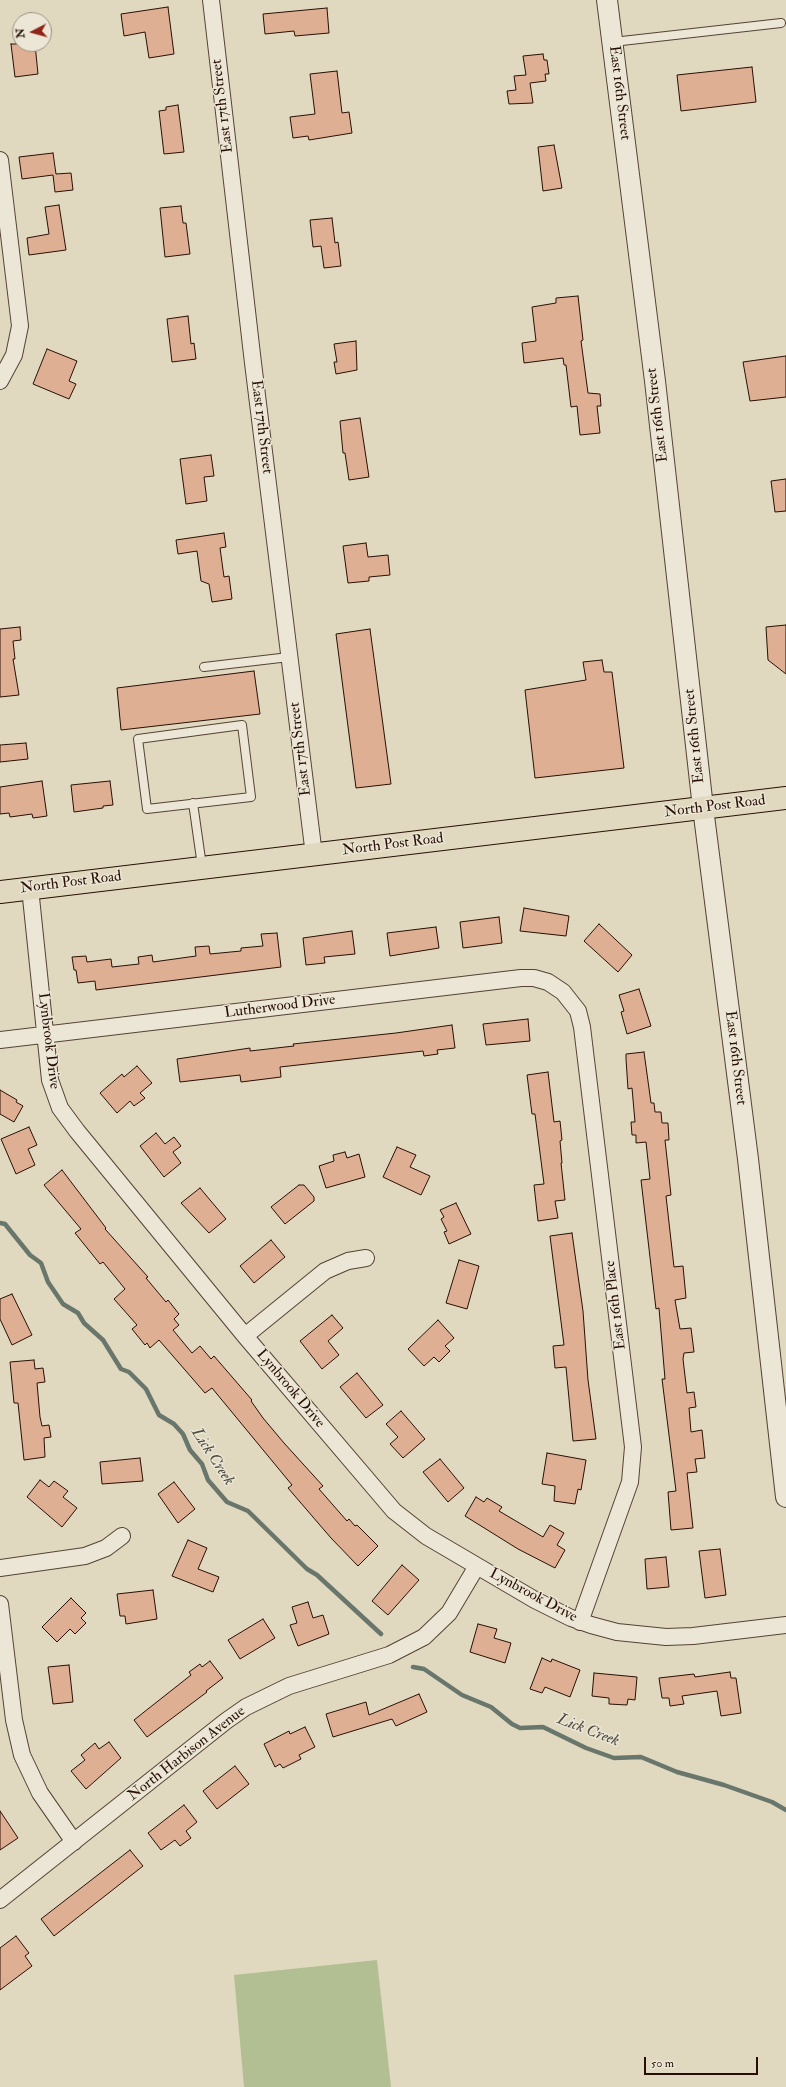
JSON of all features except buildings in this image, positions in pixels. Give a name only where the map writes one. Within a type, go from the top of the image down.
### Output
[{"type":"main road","name":"North Post Road","points":[[0,892],[786,798]]},
{"type":"street","name":"East 17th Street","points":[[210,0],[314,854]]},
{"type":"street","name":"East 16th Street","points":[[607,0],[655,381],[703,808],[748,1159],[786,1497]]},
{"type":"street","points":[[0,160],[20,326],[14,355],[0,381]]},
{"type":"street","name":"Lynbrook Drive","points":[[30,888],[52,1087],[60,1108],[68,1120],[244,1336],[394,1511],[426,1536],[476,1566],[535,1600],[580,1622],[617,1632],[666,1637],[693,1636],[786,1625]]},
{"type":"street","name":"Lutherwood Drive","points":[[0,1040],[521,978],[538,979],[558,988]]},
{"type":"street","name":"East 16th Place","points":[[558,988],[578,1011],[582,1027],[634,1447],[630,1482],[580,1622]]},
{"type":"street","points":[[244,1336],[325,1271],[348,1261],[366,1258]]},
{"type":"street","points":[[0,1568],[85,1556],[106,1548],[122,1536]]},
{"type":"street","name":"North Harbison Avenue","points":[[0,1900],[226,1721],[246,1707],[289,1686],[389,1655],[424,1637],[449,1613],[476,1566]]},
{"type":"street","points":[[0,1604],[14,1720],[22,1754],[40,1793],[74,1842]]},
{"type":"lane","points":[[613,42],[781,23]]},
{"type":"lane","points":[[204,667],[289,657]]},
{"type":"lane","points":[[242,725],[251,797],[193,804],[147,809],[138,739],[242,725]]},
{"type":"lane","points":[[193,804],[202,868]]},
{"type":"green space","points":[[377,1960],[391,2087],[244,2087],[234,1975]]},
{"type":"waterway","name":"Lick Creek","points":[[0,1223],[5,1224],[30,1255],[41,1263],[48,1282],[63,1304],[78,1313],[84,1323],[103,1340],[121,1369],[129,1372],[146,1389],[159,1415],[174,1424],[183,1434],[190,1450],[202,1464],[208,1480],[227,1502],[248,1511],[307,1569],[317,1575],[381,1634]]},
{"type":"waterway","name":"Lick Creek","points":[[413,1667],[424,1669],[462,1695],[491,1707],[512,1724],[520,1728],[543,1727],[586,1748],[614,1758],[641,1757],[677,1772],[724,1785],[772,1802],[786,1810]]}]
